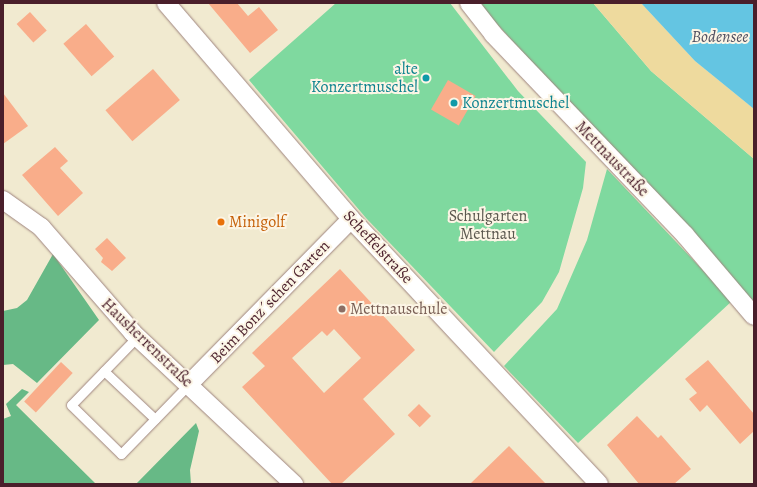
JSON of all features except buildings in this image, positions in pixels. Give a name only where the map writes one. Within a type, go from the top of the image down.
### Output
[{"type":"street","name":"Scheffelstraße","points":[[166,3],[351,219],[599,484]]},
{"type":"street","name":"Mettnaustraße","points":[[469,3],[493,34],[685,235],[754,316]]},
{"type":"street","name":"Hausherrenstraße","points":[[3,200],[40,227],[136,337],[189,384],[294,484]]},
{"type":"street","name":"Beim Bonz´schen Garten","points":[[189,384],[351,219]]},
{"type":"lane","points":[[136,337],[71,405],[121,454],[189,384]]},
{"type":"lane","points":[[104,371],[155,419]]},
{"type":"green space","name":"Schulgarten Mettnau","points":[[336,3],[450,3],[518,91],[586,162],[583,188],[559,272],[542,302],[494,352],[366,218],[249,80]]},
{"type":"green space","points":[[478,3],[593,3],[651,71],[754,159],[754,310]]},
{"type":"green space","points":[[607,169],[732,301],[578,443],[504,366],[557,309],[587,240]]},
{"type":"green space","points":[[53,254],[99,320],[37,383],[13,364],[3,365],[3,311],[17,308],[27,300]]},
{"type":"green space","points":[[22,389],[29,392],[16,405],[96,484],[3,484],[3,419],[11,416],[6,404]]},
{"type":"green space","points":[[196,423],[199,431],[190,470],[191,484],[136,484]]},
{"type":"sand","points":[[593,3],[641,3],[695,61],[754,109],[754,159],[651,71]]},
{"type":"water","name":"Bodensee","points":[[641,3],[754,3],[754,109],[695,61]]},
{"type":"place","name":"alte Konzertmuschel","points":[[426,78]]},
{"type":"place","name":"Konzertmuschel","points":[[454,103]]},
{"type":"place","name":"Minigolf","points":[[221,222]]},
{"type":"place","name":"Mettnauschule","points":[[342,309]]}]
